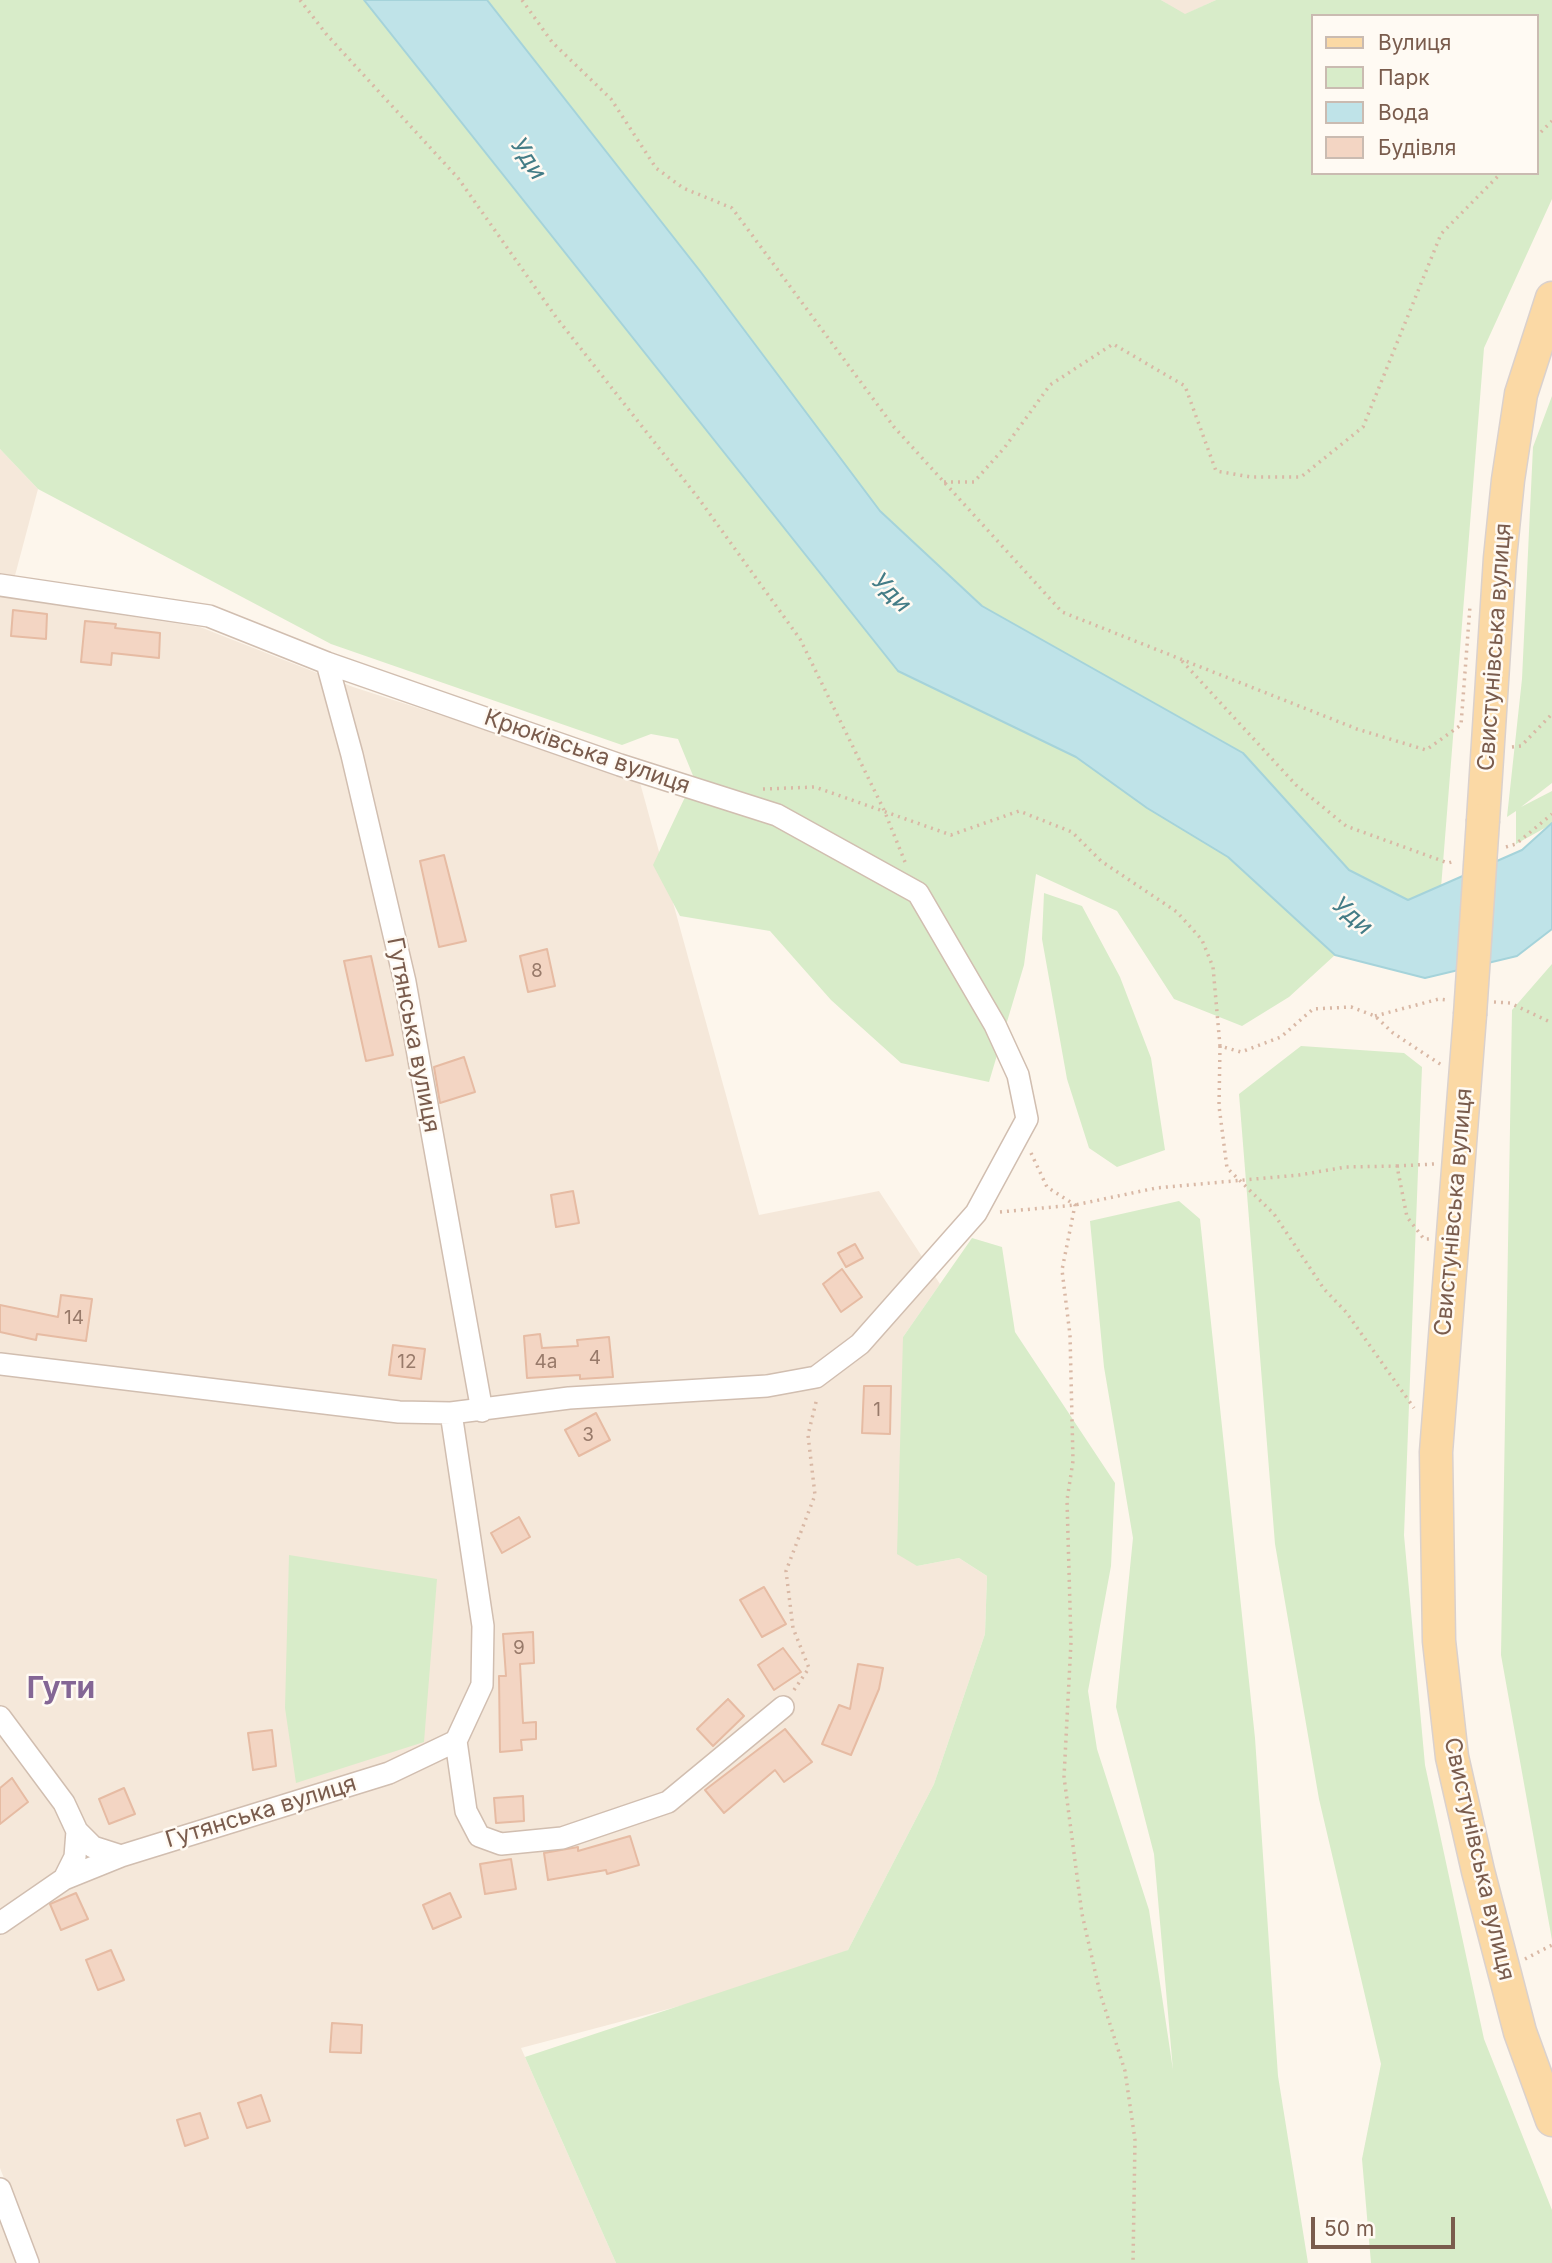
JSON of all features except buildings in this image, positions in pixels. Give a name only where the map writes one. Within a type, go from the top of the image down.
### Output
[{"type":"main road","name":"Свистунівська вулиця","points":[[1552,298],[1521,394],[1500,558],[1470,1015],[1436,1452],[1439,1641],[1452,1756],[1478,1871],[1520,2032],[1552,2120]]},
{"type":"street","name":"Крюківська вулиця","points":[[0,585],[209,616],[327,663],[620,765],[778,815],[918,893]]},
{"type":"street","name":"Гутянська вулиця","points":[[327,663],[352,755],[405,982],[482,1411]]},
{"type":"street","points":[[0,1364],[400,1412],[451,1413],[569,1398],[767,1386],[816,1377],[860,1344],[976,1213],[1027,1119],[1018,1075],[995,1025],[918,893]]},
{"type":"street","points":[[451,1413],[483,1626],[482,1685],[456,1741],[466,1811],[479,1836],[501,1844],[562,1838],[668,1802],[783,1707]]},
{"type":"street","points":[[0,1717],[64,1803],[77,1830],[93,1847],[121,1856]]},
{"type":"street","name":"Гутянська вулиця","points":[[0,1923],[64,1880],[121,1856],[389,1773],[456,1741]]},
{"type":"street","points":[[64,1880],[75,1857],[77,1830]]},
{"type":"street","points":[[0,2189],[28,2263]]},
{"type":"path","points":[[300,0],[327,35],[458,178],[556,317],[699,499],[800,639],[884,810],[918,893]]},
{"type":"path","points":[[522,0],[552,42],[611,99],[656,168],[683,188],[732,208],[894,427],[1062,612],[1357,729],[1426,750],[1461,725],[1470,595]]},
{"type":"path","points":[[1538,135],[1552,121]]},
{"type":"path","points":[[944,482],[974,482],[1005,447],[1050,385],[1113,344],[1185,386],[1216,471],[1251,477],[1301,477],[1363,427],[1441,234],[1499,175]]},
{"type":"path","points":[[1181,659],[1296,785],[1346,826],[1448,863],[1459,860]]},
{"type":"path","points":[[1505,748],[1521,746],[1552,714]]},
{"type":"path","points":[[755,789],[815,787],[951,835],[1019,811],[1072,832],[1101,861],[1177,912],[1202,940],[1213,967],[1220,1046],[1219,1106],[1227,1168],[1274,1214],[1324,1289],[1346,1312],[1415,1411]]},
{"type":"path","points":[[1504,847],[1516,844],[1552,814]]},
{"type":"path","points":[[1220,1046],[1241,1052],[1281,1037],[1313,1009],[1351,1007],[1375,1016],[1393,1033],[1465,1081]]},
{"type":"path","points":[[1027,1119],[1031,1153],[1047,1187],[1075,1205]]},
{"type":"path","points":[[976,1213],[1075,1205],[1156,1188],[1299,1175],[1346,1167],[1458,1164]]},
{"type":"path","points":[[1397,1166],[1407,1217],[1415,1228],[1424,1239],[1452,1240]]},
{"type":"path","points":[[1075,1205],[1062,1270],[1070,1335],[1073,1461],[1067,1500],[1071,1642],[1065,1777],[1082,1914],[1100,1993],[1125,2071],[1135,2140],[1133,2263]]},
{"type":"path","points":[[783,1707],[809,1668],[793,1628],[786,1571],[815,1496],[808,1436],[823,1372]]},
{"type":"shaded area","points":[[1161,0],[1216,0],[1184,15]]},
{"type":"shaded area","points":[[0,449],[38,489],[9,598],[200,627],[353,687],[639,779],[759,1215],[879,1191],[940,1284],[903,1337],[917,1566],[959,1558],[987,1576],[985,1634],[934,1784],[848,1950],[801,1974],[521,2048],[616,2263],[37,2263],[0,2168]]},
{"type":"shaded area","points":[[0,2220],[19,2263],[0,2263]]},
{"type":"green space","points":[[0,0],[364,0],[898,671],[1076,757],[1147,808],[1228,857],[1335,955],[1289,997],[1242,1026],[1174,999],[1117,911],[1036,874],[1024,965],[989,1082],[901,1063],[831,1000],[770,931],[680,916],[653,865],[694,778],[678,739],[651,734],[622,745],[331,644],[38,489],[0,449]]},
{"type":"green space","points":[[487,0],[1161,0],[1185,14],[1216,0],[1552,0],[1552,199],[1484,348],[1441,888],[1409,900],[1344,868],[978,613],[880,511],[721,298]]},
{"type":"green space","points":[[1552,396],[1552,783],[1521,807],[1552,791],[1552,824],[1516,844],[1516,811],[1507,817],[1522,679],[1533,447]]},
{"type":"green space","points":[[1044,893],[1082,906],[1120,977],[1151,1058],[1165,1150],[1117,1167],[1089,1148],[1067,1079],[1042,939]]},
{"type":"green space","points":[[1552,964],[1552,1940],[1501,1655],[1512,1010]]},
{"type":"green space","points":[[1301,1046],[1404,1053],[1422,1067],[1404,1535],[1425,1765],[1484,2039],[1552,2210],[1552,2263],[1371,2263],[1362,2159],[1381,2064],[1319,1799],[1275,1544],[1239,1094]]},
{"type":"green space","points":[[1179,1201],[1200,1219],[1255,1738],[1278,2076],[1308,2263],[616,2263],[525,2057],[848,1950],[934,1784],[985,1634],[987,1576],[959,1558],[917,1566],[897,1554],[903,1337],[972,1238],[1002,1247],[1015,1332],[1115,1483],[1111,1566],[1088,1691],[1097,1749],[1149,1910],[1173,2070],[1154,1854],[1116,1707],[1133,1538],[1104,1367],[1090,1221]]},
{"type":"green space","points":[[289,1555],[437,1579],[424,1742],[296,1783],[285,1708]]},
{"type":"water","name":"Уди","points":[[364,0],[487,0],[700,271],[880,511],[982,606],[1243,753],[1349,870],[1408,900],[1522,850],[1552,823],[1552,929],[1517,956],[1425,978],[1335,955],[1228,857],[1147,808],[1076,757],[898,671]]},
{"type":"district","name":"Гути","points":[[61,1689]]}]
